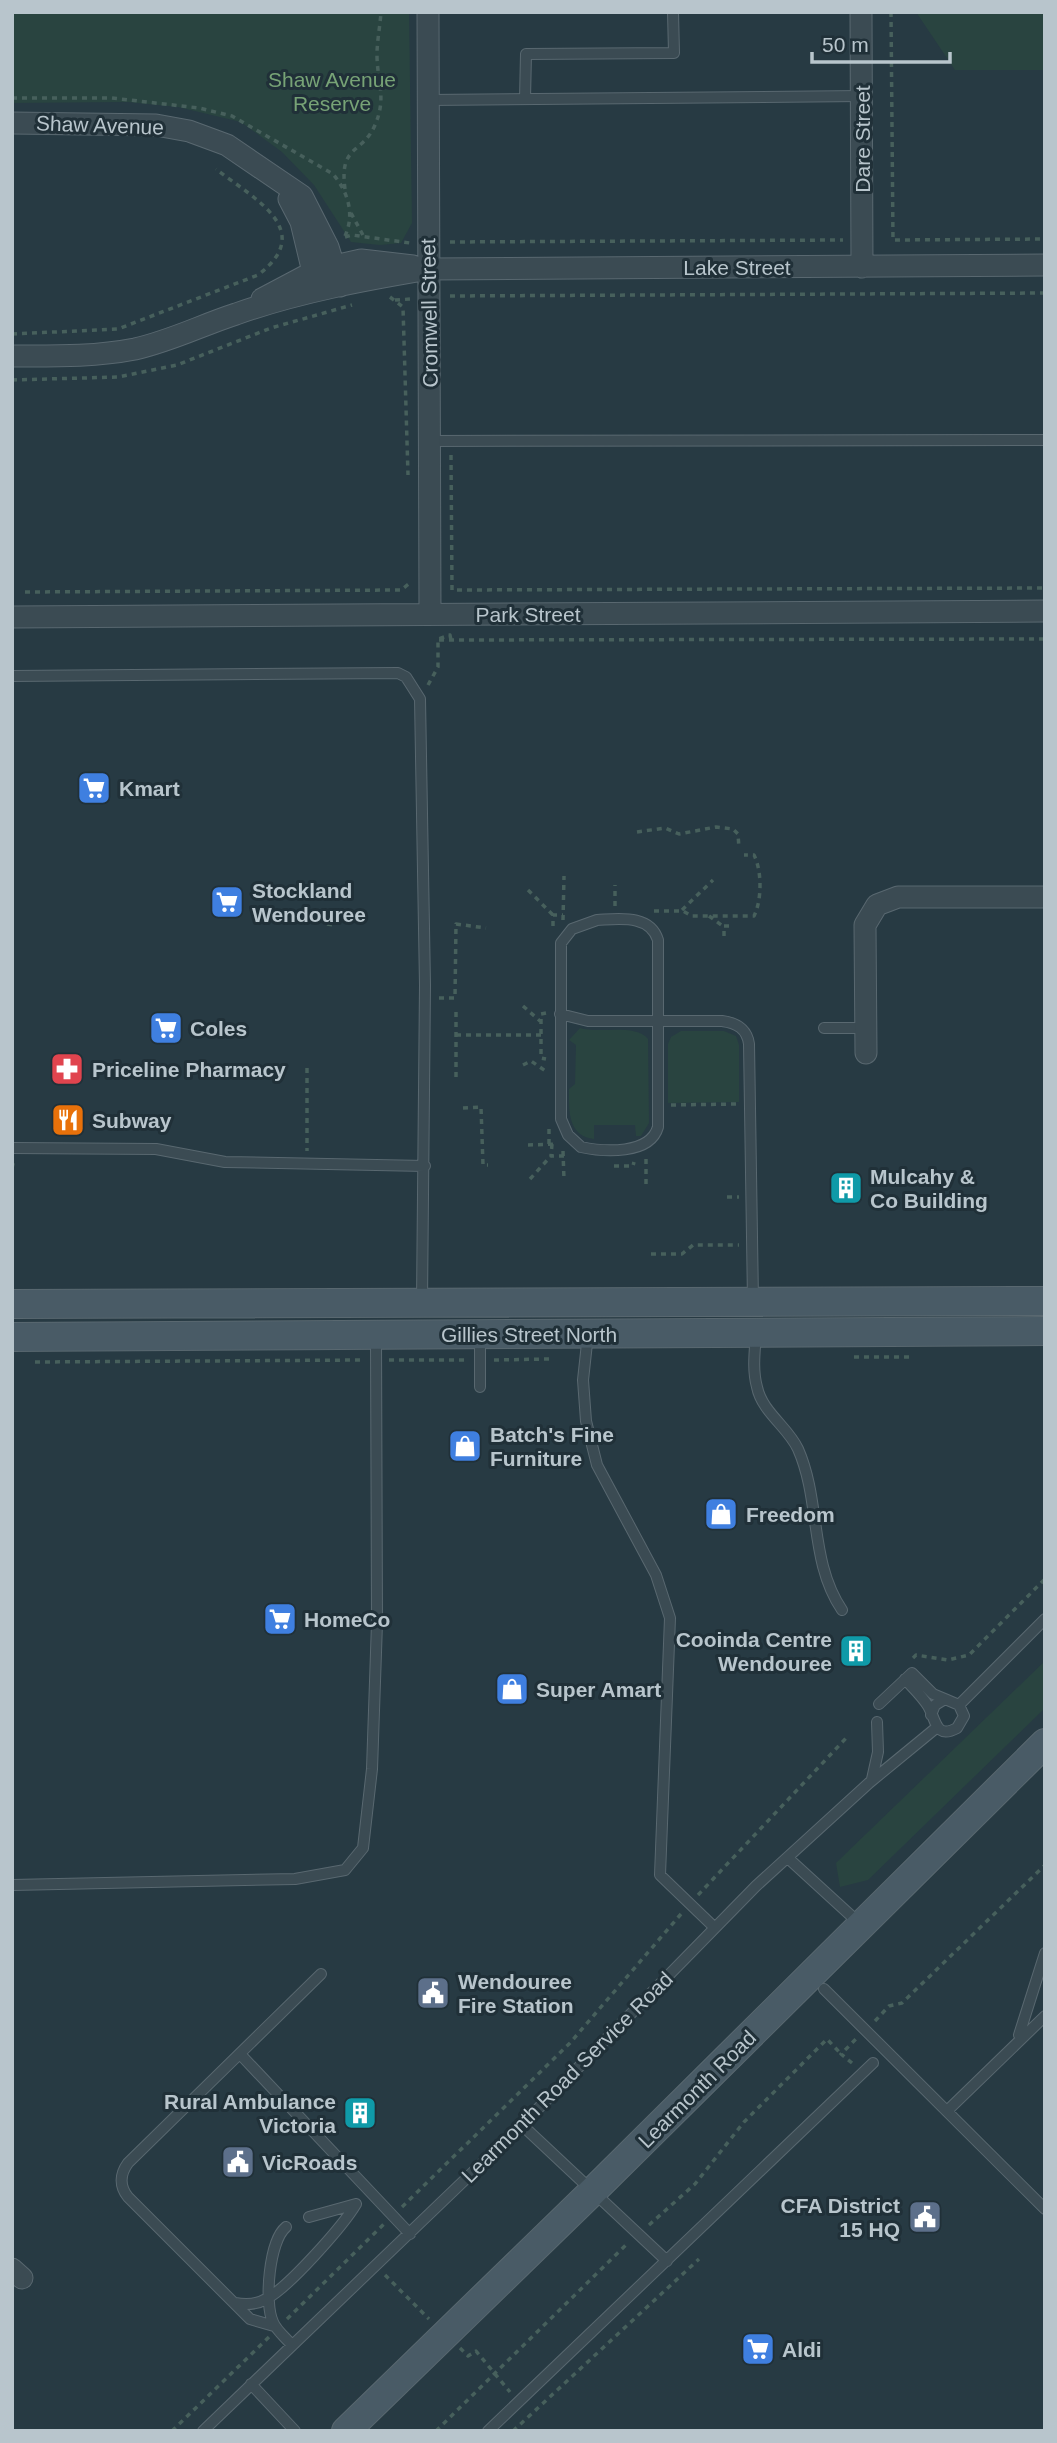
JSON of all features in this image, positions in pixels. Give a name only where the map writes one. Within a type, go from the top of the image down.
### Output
[{"type":"main road","name":"Gillies Street North","points":[[12,1304],[1045,1301]]},
{"type":"main road","points":[[422,1302],[422,1334]]},
{"type":"main road","name":"Gillies Street North","points":[[12,1337],[1045,1331]]},
{"type":"main road","name":"Learmonth Road","points":[[346,2431],[599,2197],[817,1983],[1045,1743]]},
{"type":"main road","name":"Learmonth Road","points":[[868,1931],[1045,1768]]},
{"type":"main road","name":"Learmonth Road","points":[[365,2431],[490,2317],[599,2197]]},
{"type":"street","name":"Cromwell Street","points":[[428,12],[430,614]]},
{"type":"street","name":"Dare Street","points":[[861,12],[862,267]]},
{"type":"street","name":"Shaw Avenue","points":[[12,123],[137,124],[173,127],[227,145],[302,196],[335,265],[340,286]]},
{"type":"street","name":"Shaw Avenue","points":[[263,168],[298,214],[315,282]]},
{"type":"street","name":"Lake Street","points":[[315,282],[335,265],[370,260],[429,269],[1045,265]]},
{"type":"street","name":"Lake Street","points":[[315,282],[340,286],[429,269]]},
{"type":"street","points":[[12,356],[97,355],[134,349],[171,339],[315,282]]},
{"type":"street","name":"Park Street","points":[[12,617],[1045,611]]},
{"type":"street","points":[[866,1053],[865,925],[870,913],[880,903],[898,897],[1045,897]]},
{"type":"lane","points":[[525,99],[526,54],[674,53],[673,12]]},
{"type":"lane","points":[[428,100],[862,96]]},
{"type":"lane","points":[[430,441],[1045,440]]},
{"type":"lane","points":[[12,676],[398,673],[406,677],[421,708],[425,1166],[422,1302]]},
{"type":"lane","points":[[634,920],[647,924],[657,937],[658,1021],[656,1134],[638,1148],[587,1148],[572,1140],[561,1119],[560,951],[563,937],[572,929],[592,921],[634,920]]},
{"type":"lane","points":[[560,1014],[591,1021],[729,1022],[743,1029],[748,1039],[753,1301]]},
{"type":"lane","points":[[824,1028],[866,1028]]},
{"type":"lane","points":[[12,1148],[156,1149],[211,1160],[425,1166]]},
{"type":"lane","points":[[755,1333],[755,1377],[758,1392],[800,1454],[820,1561],[829,1588],[842,1609]]},
{"type":"lane","points":[[480,1334],[480,1387]]},
{"type":"lane","points":[[588,1334],[583,1357],[584,1394],[586,1421],[597,1465],[656,1575],[670,1618],[660,1875],[715,1927]]},
{"type":"lane","points":[[12,1885],[295,1879],[345,1870],[363,1848],[372,1769],[377,1623],[376,1335]]},
{"type":"lane","points":[[959,1705],[1045,1619]]},
{"type":"lane","points":[[879,1704],[905,1679],[912,1673],[933,1694],[959,1705],[964,1716],[957,1728],[945,1732],[936,1728],[929,1707],[905,1679]]},
{"type":"lane","points":[[931,1716],[935,1705],[945,1699]]},
{"type":"lane","points":[[871,1781],[877,1759],[877,1722]]},
{"type":"lane","name":"Learmonth Road Service Road","points":[[202,2431],[522,2125],[715,1927],[871,1781],[936,1728]]},
{"type":"lane","points":[[789,1859],[868,1931]]},
{"type":"lane","points":[[1014,2044],[1024,2025],[1045,1953]]},
{"type":"lane","points":[[276,2327],[254,2321],[235,2303],[128,2197],[121,2180],[127,2164],[321,1973]]},
{"type":"lane","points":[[817,1983],[1045,2209]]},
{"type":"lane","points":[[948,2110],[1045,2016]]},
{"type":"lane","points":[[240,2054],[370,2195],[410,2234]]},
{"type":"lane","points":[[488,2431],[873,2063]]},
{"type":"lane","points":[[522,2125],[667,2261]]},
{"type":"lane","points":[[309,2217],[356,2204],[370,2195]]},
{"type":"lane","points":[[235,2303],[252,2305],[269,2298],[338,2231],[356,2204]]},
{"type":"lane","points":[[286,2227],[278,2235],[274,2246],[269,2298],[276,2327],[291,2344]]},
{"type":"lane","points":[[251,2384],[295,2431]]},
{"type":"path","points":[[348,202],[344,173],[348,155],[372,131],[379,112],[383,87],[377,56],[381,12]]},
{"type":"path","points":[[891,12],[893,240],[1045,239]]},
{"type":"path","points":[[12,334],[118,329],[258,275],[271,265],[279,256],[283,238],[277,220],[216,169]]},
{"type":"path","points":[[350,211],[364,237]]},
{"type":"path","points":[[450,244],[832,241]]},
{"type":"path","points":[[450,295],[1045,293]]},
{"type":"path","points":[[380,299],[391,297],[403,307],[408,486]]},
{"type":"path","points":[[271,328],[358,304]]},
{"type":"path","points":[[25,592],[401,590],[411,582]]},
{"type":"path","points":[[452,590],[1045,588]]},
{"type":"path","points":[[416,693],[431,682],[437,670],[439,640],[1045,639]]},
{"type":"path","points":[[636,832],[666,828],[679,834],[716,827],[731,828],[738,834],[739,848]]},
{"type":"path","points":[[649,911],[680,911],[692,916],[754,916],[758,866],[754,855],[744,855]]},
{"type":"path","points":[[680,911],[713,880]]},
{"type":"path","points":[[614,906],[615,885]]},
{"type":"path","points":[[528,890],[553,915],[572,916]]},
{"type":"path","points":[[604,906],[624,906]]},
{"type":"path","points":[[553,915],[553,926]]},
{"type":"path","points":[[708,916],[726,927],[724,936]]},
{"type":"path","points":[[327,924],[334,925]]},
{"type":"path","points":[[443,998],[456,998],[456,925],[486,928]]},
{"type":"path","points":[[523,1006],[541,1022]]},
{"type":"path","points":[[456,1077],[458,1012]]},
{"type":"path","points":[[456,1035],[541,1035]]},
{"type":"path","points":[[523,1065],[533,1062],[548,1073]]},
{"type":"path","points":[[307,1068],[307,1164]]},
{"type":"path","points":[[670,1118],[670,1105],[738,1104],[738,1117]]},
{"type":"path","points":[[463,1108],[481,1107],[483,1165],[488,1165]]},
{"type":"path","points":[[530,1179],[551,1156],[552,1144]]},
{"type":"path","points":[[528,1145],[562,1145],[564,1180]]},
{"type":"path","points":[[614,1166],[634,1166],[634,1160],[654,1153]]},
{"type":"path","points":[[551,1156],[564,1156]]},
{"type":"path","points":[[646,1157],[646,1184]]},
{"type":"path","points":[[739,1184],[740,1209]]},
{"type":"path","points":[[727,1197],[740,1197]]},
{"type":"path","points":[[740,1233],[741,1254]]},
{"type":"path","points":[[651,1254],[682,1254],[693,1245],[741,1244]]},
{"type":"path","points":[[907,1663],[916,1655],[948,1660],[969,1655],[1045,1579]]},
{"type":"path","points":[[172,2431],[570,2043],[691,1903],[849,1735]]},
{"type":"path","points":[[877,2018],[889,2006],[902,2003],[1045,1865]]},
{"type":"path","points":[[654,2221],[695,2184],[744,2122],[827,2039],[852,2063]]},
{"type":"path","points":[[841,2054],[857,2039]]},
{"type":"path","points":[[436,2431],[626,2245]]},
{"type":"path","points":[[513,2431],[699,2259]]},
{"type":"green space","name":"Shaw Avenue Reserve","points":[[12,12],[409,12],[412,223],[401,243],[380,245],[351,242],[314,185],[282,152],[241,122],[178,107],[128,102],[12,103]]},
{"type":"green space","points":[[916,12],[1045,12],[1045,70],[955,70]]},
{"type":"green space","points":[[580,1028],[635,1031],[648,1039],[649,1123],[641,1136],[636,1136],[635,1125],[594,1125],[594,1139],[585,1137],[574,1127],[570,1113],[569,1089],[575,1084],[576,1045],[569,1040]]},
{"type":"green space","points":[[681,1031],[724,1031],[736,1036],[739,1045],[739,1102],[668,1103],[668,1044],[671,1037]]},
{"type":"green space","points":[[1045,1661],[1045,1708],[868,1880],[840,1887],[836,1863]]},
{"type":"place","name":"Kmart","points":[[94,788]]},
{"type":"place","name":"Stockland Wendouree","points":[[227,902]]},
{"type":"place","name":"Coles","points":[[166,1028]]},
{"type":"place","name":"Priceline Pharmacy","points":[[67,1069]]},
{"type":"place","name":"Subway","points":[[68,1120]]},
{"type":"place","name":"Mulcahy & Co Building","points":[[846,1188]]},
{"type":"place","name":"Batch's Fine Furniture","points":[[465,1446]]},
{"type":"place","name":"Freedom","points":[[721,1514]]},
{"type":"place","name":"HomeCo","points":[[280,1619]]},
{"type":"place","name":"Cooinda Centre Wendouree","points":[[856,1651]]},
{"type":"place","name":"Super Amart","points":[[512,1689]]},
{"type":"place","name":"Wendouree Fire Station","points":[[433,1993]]},
{"type":"place","name":"Rural Ambulance Victoria","points":[[360,2113]]},
{"type":"place","name":"VicRoads","points":[[238,2162]]},
{"type":"place","name":"CFA District 15 HQ","points":[[925,2217]]},
{"type":"place","name":"Aldi","points":[[758,2349]]}]
